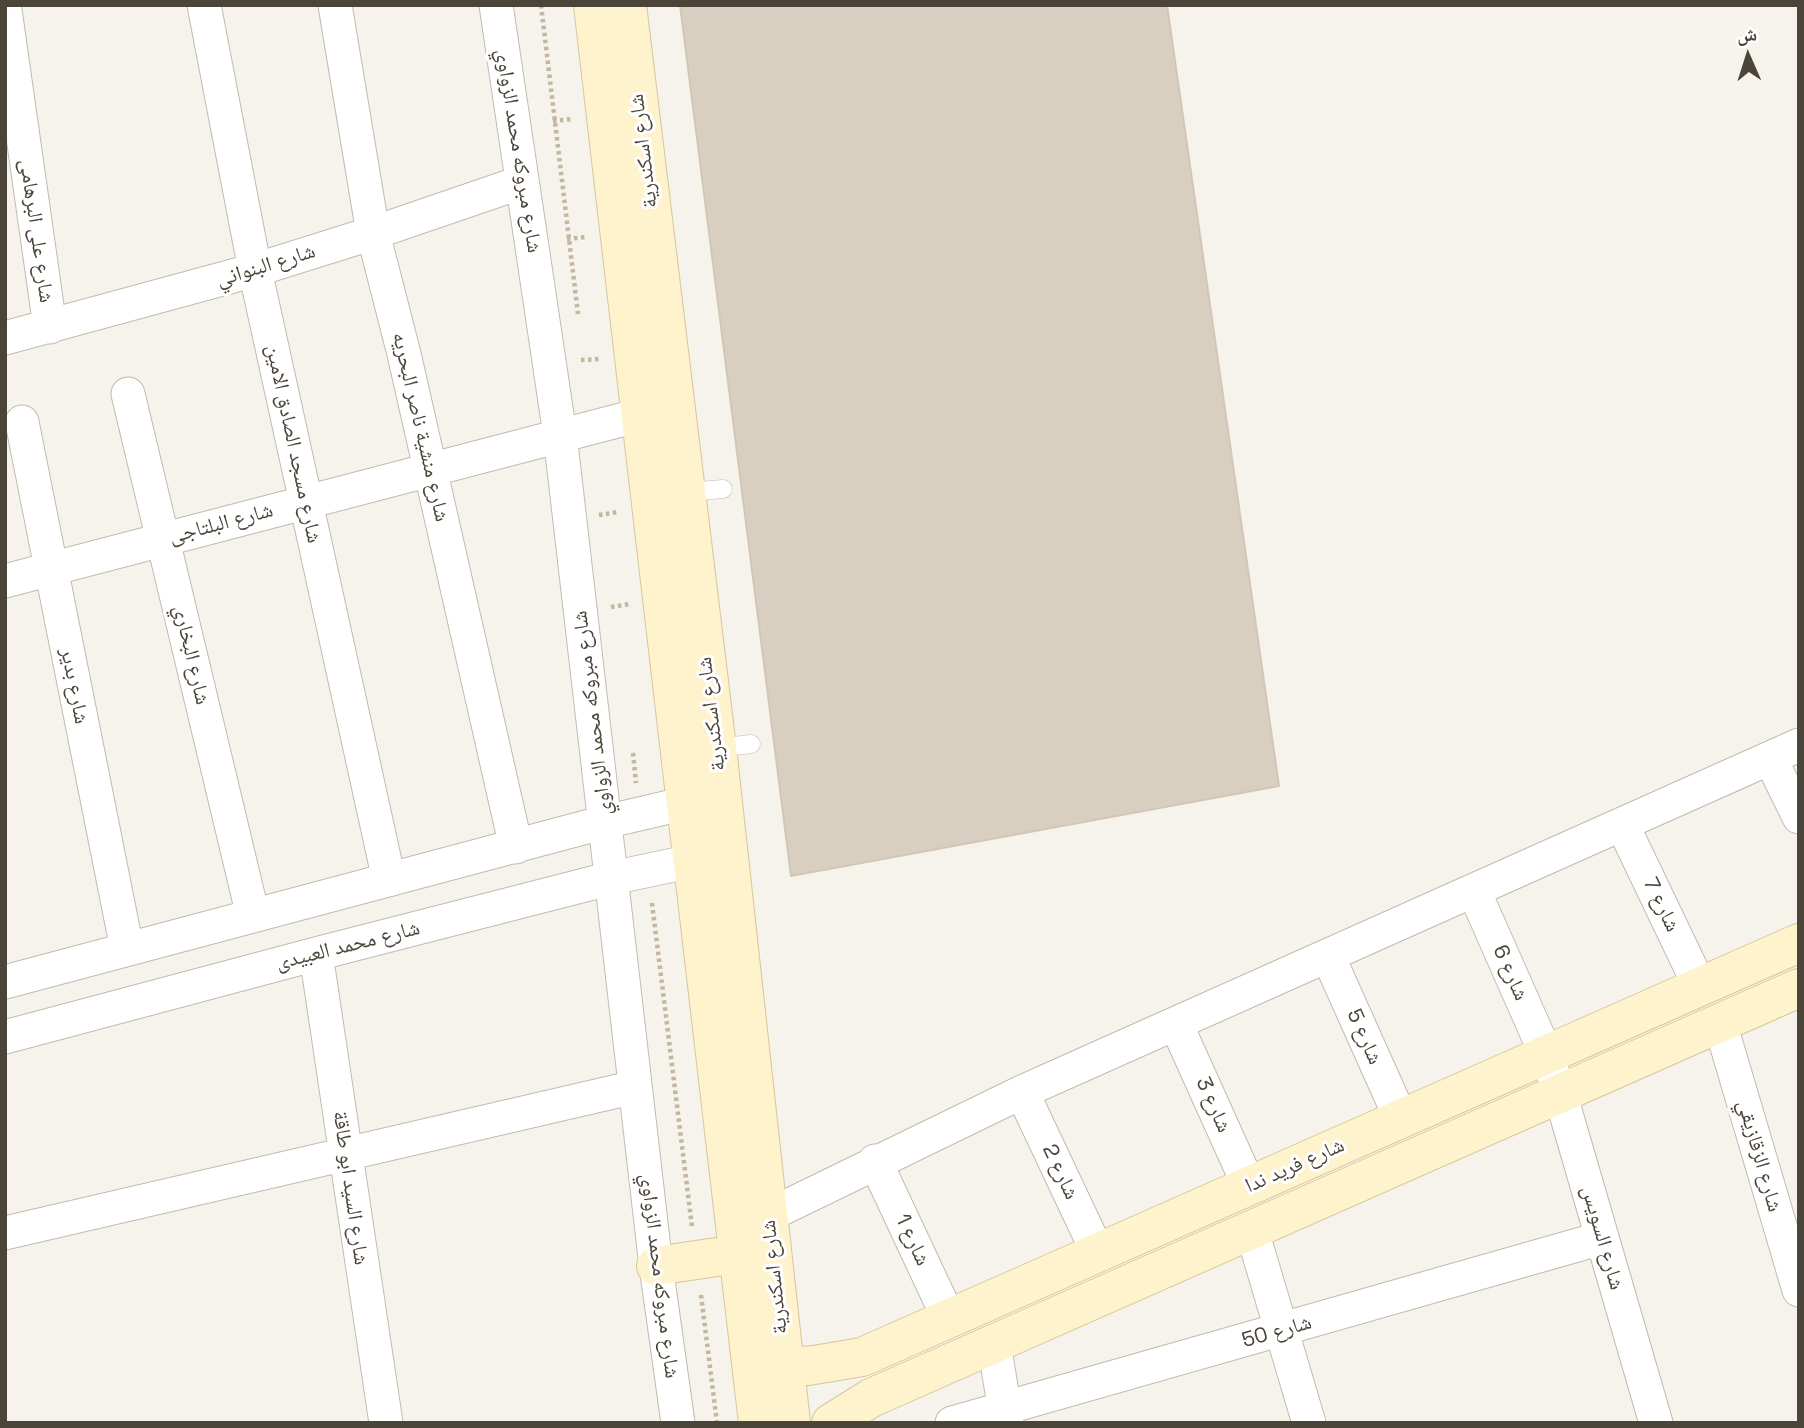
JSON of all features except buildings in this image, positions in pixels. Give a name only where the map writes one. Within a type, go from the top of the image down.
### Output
[{"type":"street","name":"شارع مسجد الصادق الامين","points":[[204,5],[255,270],[389,880]]},
{"type":"street","name":"شارع منشية ناصر البحريه","points":[[335,5],[373,233],[516,847]]},
{"type":"street","name":"شارع مبروكه محمد الزواوي","points":[[496,5],[561,435],[656,1266],[678,1423]]},
{"type":"street","name":"شارع اسكندرية","points":[[593,5],[650,508],[674,553],[734,746],[769,1215],[792,1423]]},
{"type":"street","name":"شارع اسكندرية","points":[[626,5],[704,491],[674,553],[662,600],[758,1423]]},
{"type":"street","name":"شارع على البرهامى","points":[[5,10],[50,327]]},
{"type":"street","name":"شارع البنواني","points":[[5,338],[255,270],[522,182]]},
{"type":"street","name":"شارع البخاري","points":[[128,394],[247,918],[252,970]]},
{"type":"street","name":"شارع البلتاجى","points":[[5,581],[640,415]]},
{"type":"street","name":"شارع بدير","points":[[22,422],[127,949]]},
{"type":"street","points":[[769,1215],[875,1161],[1022,1092],[1785,752],[1799,817]]},
{"type":"street","points":[[5,982],[605,822],[686,803]]},
{"type":"street","name":"شارع 7","points":[[1622,824],[1700,987]]},
{"type":"street","name":"شارع محمد العبيدى","points":[[5,1037],[252,970],[612,878],[692,861]]},
{"type":"street","name":"شارع 6","points":[[1474,891],[1546,1054]]},
{"type":"street","name":"شارع فريد ندا","points":[[785,1364],[808,1366],[862,1357],[1799,943]]},
{"type":"street","name":"شارع السيد ابو طاقة","points":[[316,954],[386,1423]]},
{"type":"street","name":"شارع 5","points":[[1328,956],[1401,1119]]},
{"type":"street","name":"شارع فريد ندا","points":[[831,1423],[871,1398],[1799,988]]},
{"type":"street","name":"شارع الزقازيقي","points":[[1720,1023],[1799,1290]]},
{"type":"street","name":"شارع 3","points":[[1176,1024],[1234,1193]]},
{"type":"street","name":"شارع السويس","points":[[1546,1054],[1560,1093],[1656,1423]]},
{"type":"street","points":[[5,1233],[345,1154],[634,1073]]},
{"type":"street","name":"شارع 2","points":[[1022,1092],[1098,1253]]},
{"type":"street","name":"شارع 1","points":[[875,1161],[949,1318]]},
{"type":"street","points":[[1234,1193],[1244,1235],[1282,1330],[1309,1423]]},
{"type":"street","name":"شارع 50","points":[[952,1423],[1006,1416],[1282,1330],[1602,1238]]},
{"type":"street","points":[[656,1266],[737,1255]]},
{"type":"street","points":[[994,1344],[1006,1416]]},
{"type":"path","points":[[541,5],[579,320]]},
{"type":"path","points":[[513,124],[606,116]]},
{"type":"path","points":[[532,243],[619,234]]},
{"type":"path","points":[[582,346],[585,373]]},
{"type":"path","points":[[550,363],[632,356]]},
{"type":"path","points":[[570,518],[650,508]]},
{"type":"path","points":[[581,610],[662,600]]},
{"type":"path","points":[[648,871],[717,1423]]},
{"type":"path","points":[[647,946],[701,940]]},
{"type":"path","points":[[634,1073],[671,1053],[713,1047]]},
{"type":"path","points":[[645,1166],[684,1160]]}]
